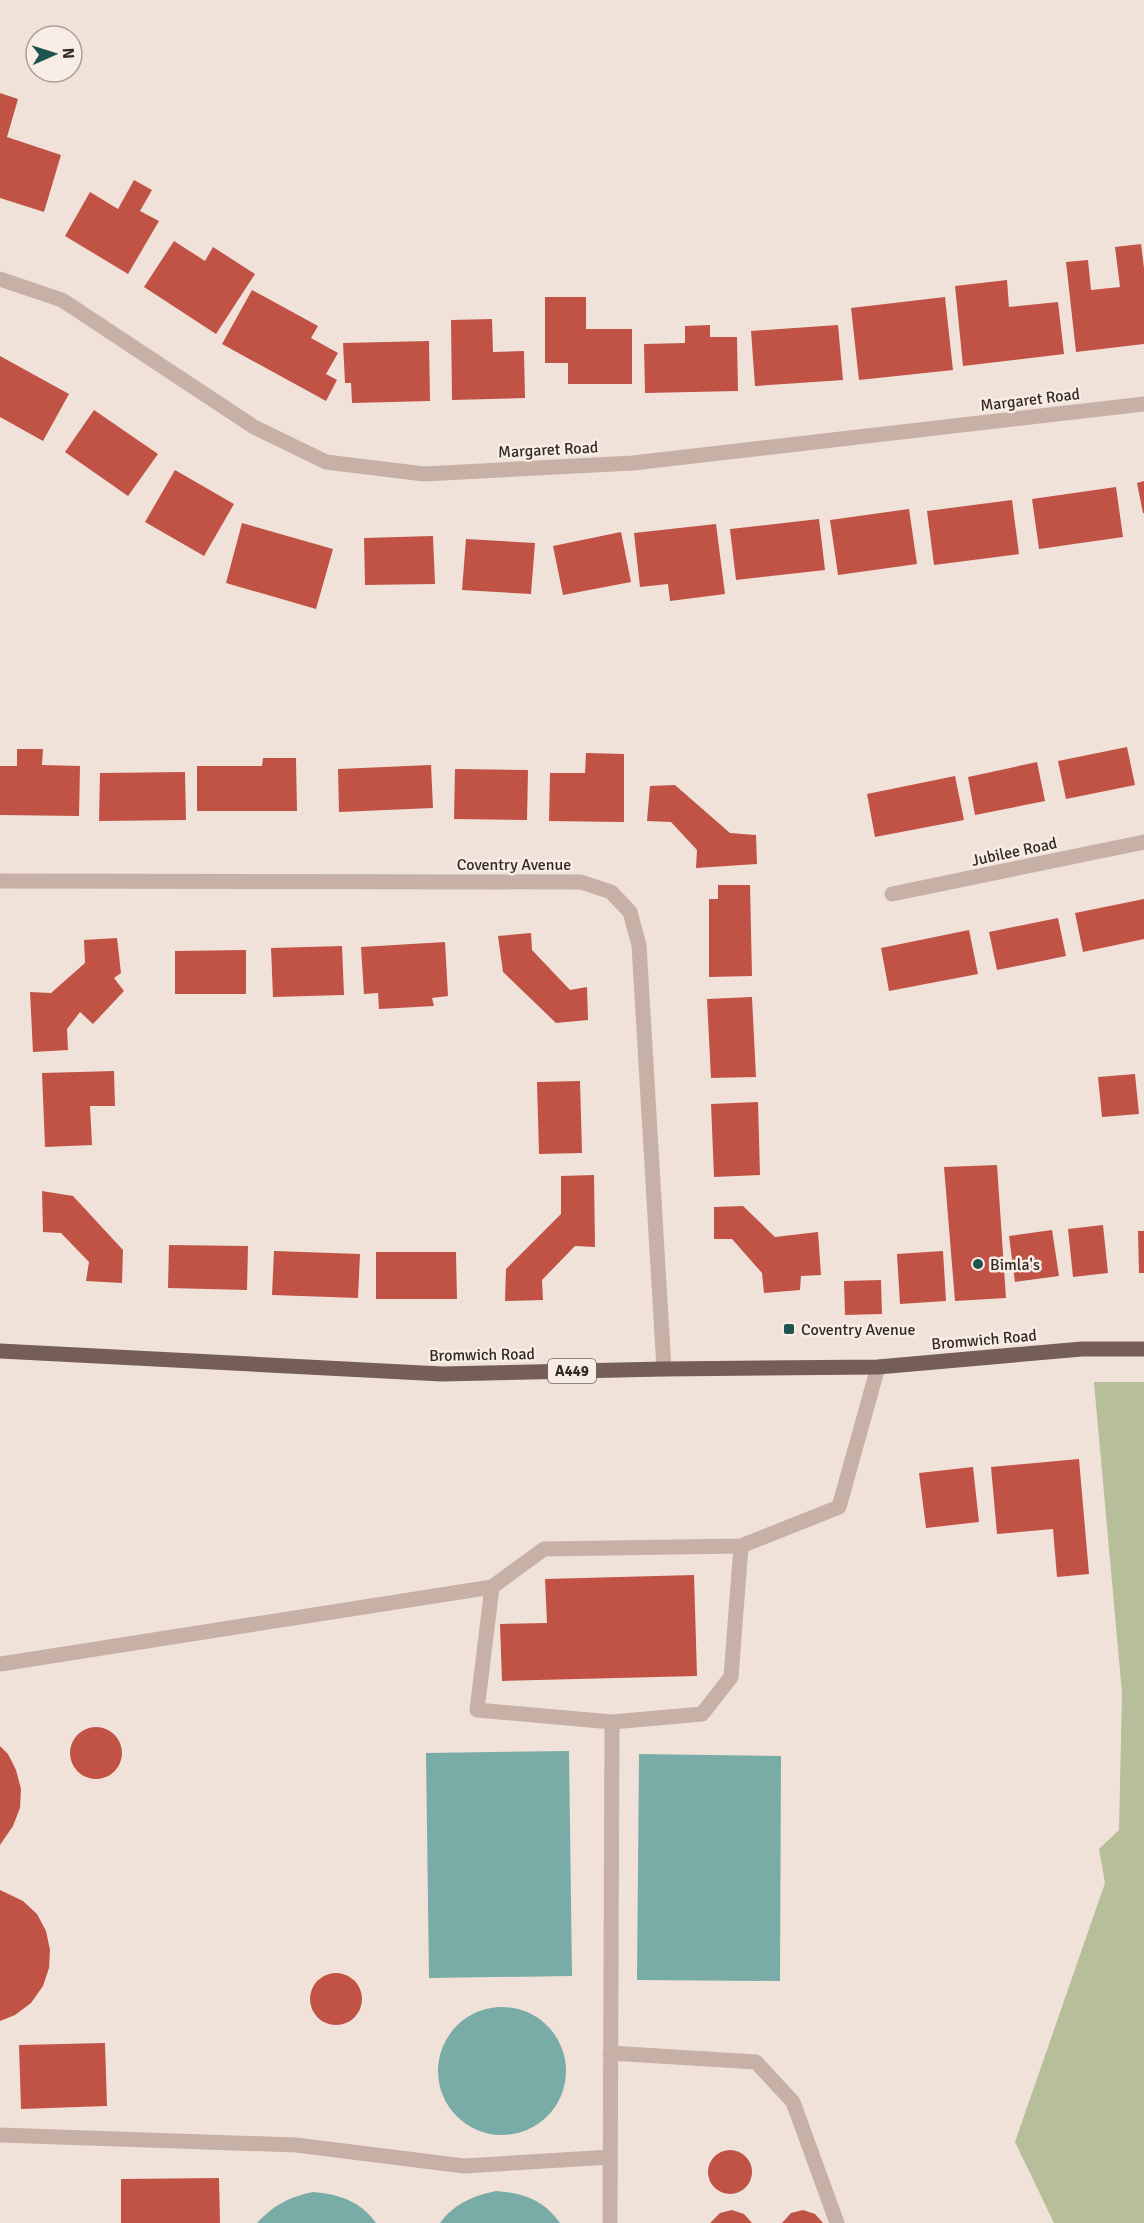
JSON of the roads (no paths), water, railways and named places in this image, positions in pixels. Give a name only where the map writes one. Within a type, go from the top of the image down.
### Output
[{"type":"main road","name":"Bromwich Road","points":[[0,1351],[442,1374],[879,1367],[1082,1349],[1144,1349]]},
{"type":"street","name":"Margaret Road","points":[[0,279],[62,300],[254,427],[326,462],[424,474],[633,463],[1144,404]]},
{"type":"street","name":"Jubilee Road","points":[[892,894],[1144,842]]},
{"type":"street","name":"Coventry Avenue","points":[[0,881],[581,882],[611,892],[630,912],[639,945],[664,1369]]},
{"type":"street","points":[[0,1664],[492,1587],[544,1549],[741,1546],[839,1507],[879,1367]]},
{"type":"street","points":[[492,1587],[477,1710],[612,1722],[702,1714],[731,1677],[741,1546]]},
{"type":"street","points":[[610,2223],[612,1722]]},
{"type":"street","points":[[610,2053],[756,2062],[793,2102],[837,2223]]},
{"type":"street","points":[[0,2135],[296,2145],[464,2166],[610,2157]]},
{"type":"water","points":[[569,1751],[572,1976],[429,1978],[426,1753]]},
{"type":"water","points":[[639,1754],[781,1756],[780,1981],[637,1980]]},
{"type":"water","points":[[502,2007],[527,2012],[547,2026],[561,2046],[566,2071],[561,2096],[547,2116],[527,2130],[502,2135],[477,2130],[457,2116],[443,2096],[438,2071],[443,2046],[457,2026],[477,2012]]},
{"type":"water","points":[[496,2191],[524,2196],[540,2203],[560,2223],[440,2223],[452,2210],[465,2201]]},
{"type":"water","points":[[313,2192],[348,2200],[363,2209],[376,2223],[257,2223],[282,2203]]},
{"type":"place","name":"Bimla's","points":[[978,1264]]},
{"type":"place","name":"Coventry Avenue","points":[[789,1329]]}]
